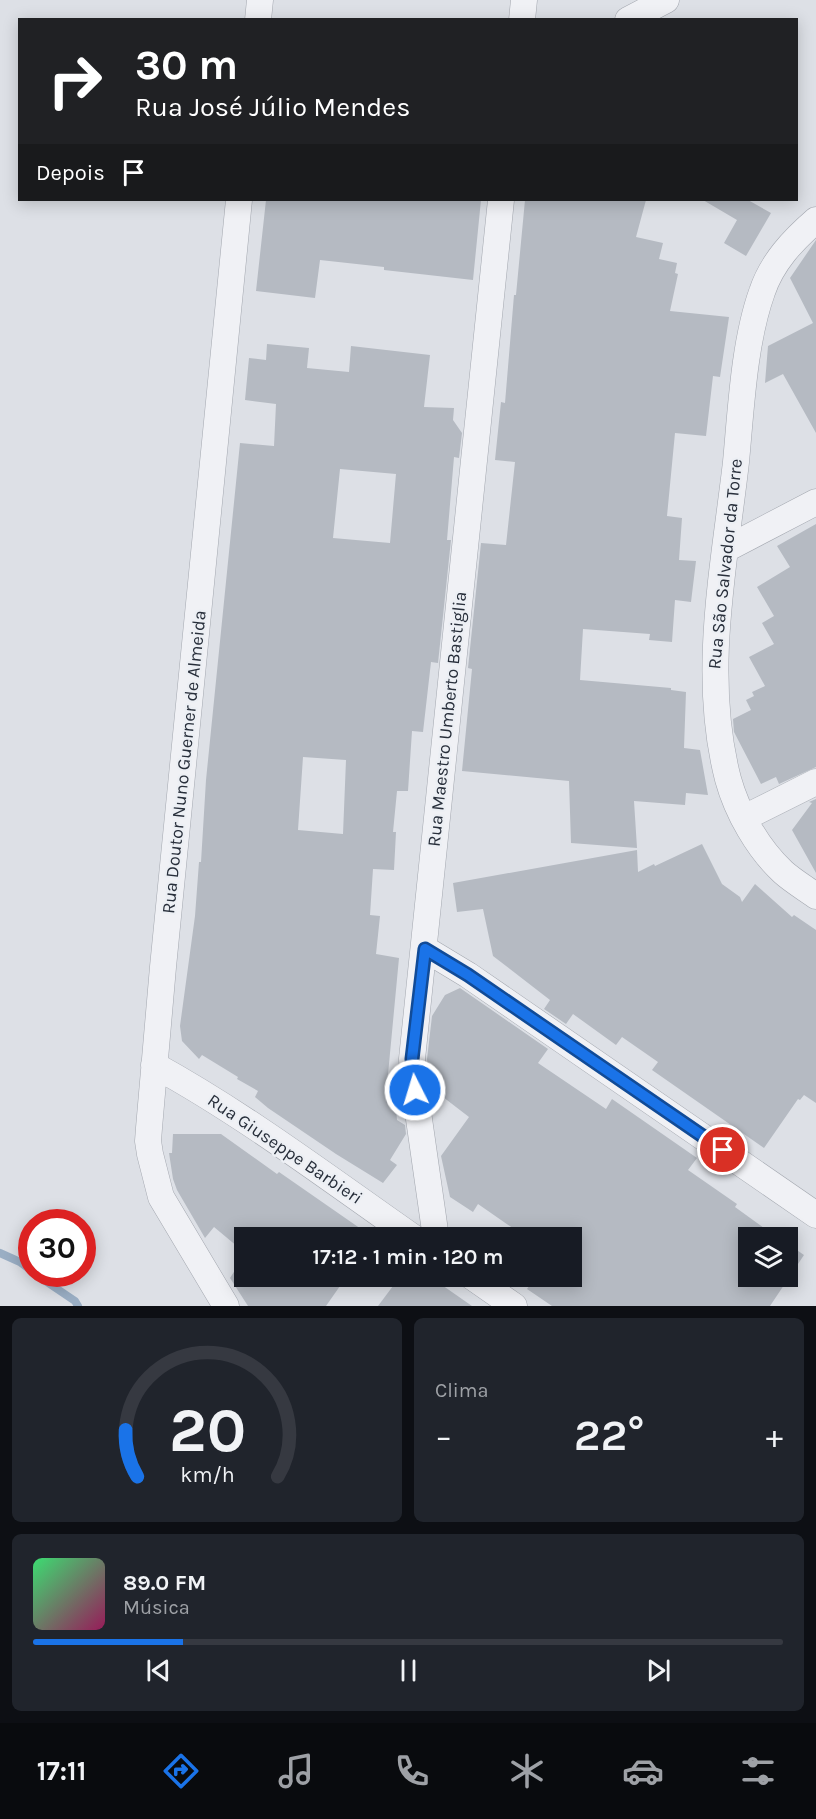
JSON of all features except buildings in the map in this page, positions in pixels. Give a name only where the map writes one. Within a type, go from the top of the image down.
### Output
[{"type":"street","points":[[258,18],[260,0]]},
{"type":"street","points":[[522,18],[524,0]]},
{"type":"street","points":[[632,18],[666,0]]},
{"type":"street","name":"Rua Doutor Nuno Guerner de Almeida","points":[[226,1306],[169,1213],[156,1183],[148,1141],[239,201]]},
{"type":"street","name":"Rua Maestro Umberto Bastiglia","points":[[434,1227],[413,1077],[415,1029],[501,201]]},
{"type":"street","name":"Rua São Salvador da Torre","points":[[816,220],[781,256],[766,281],[756,312],[742,405],[714,678],[716,710],[728,779],[735,800],[767,856],[783,872],[816,896]]},
{"type":"street","points":[[726,549],[816,502]]},
{"type":"street","points":[[744,818],[816,782]]},
{"type":"street","points":[[425,949],[468,975],[816,1215]]},
{"type":"street","name":"Rua Giuseppe Barbieri","points":[[154,1065],[210,1097],[398,1227]]},
{"type":"street","points":[[487,1287],[514,1306]]},
{"type":"waterway","points":[[0,1253],[18,1261]]},
{"type":"waterway","points":[[54,1287],[75,1301],[78,1306]]},
{"type":"route","points":[[415,1090],[412,1059],[425,949],[468,975],[723,1150]]}]
